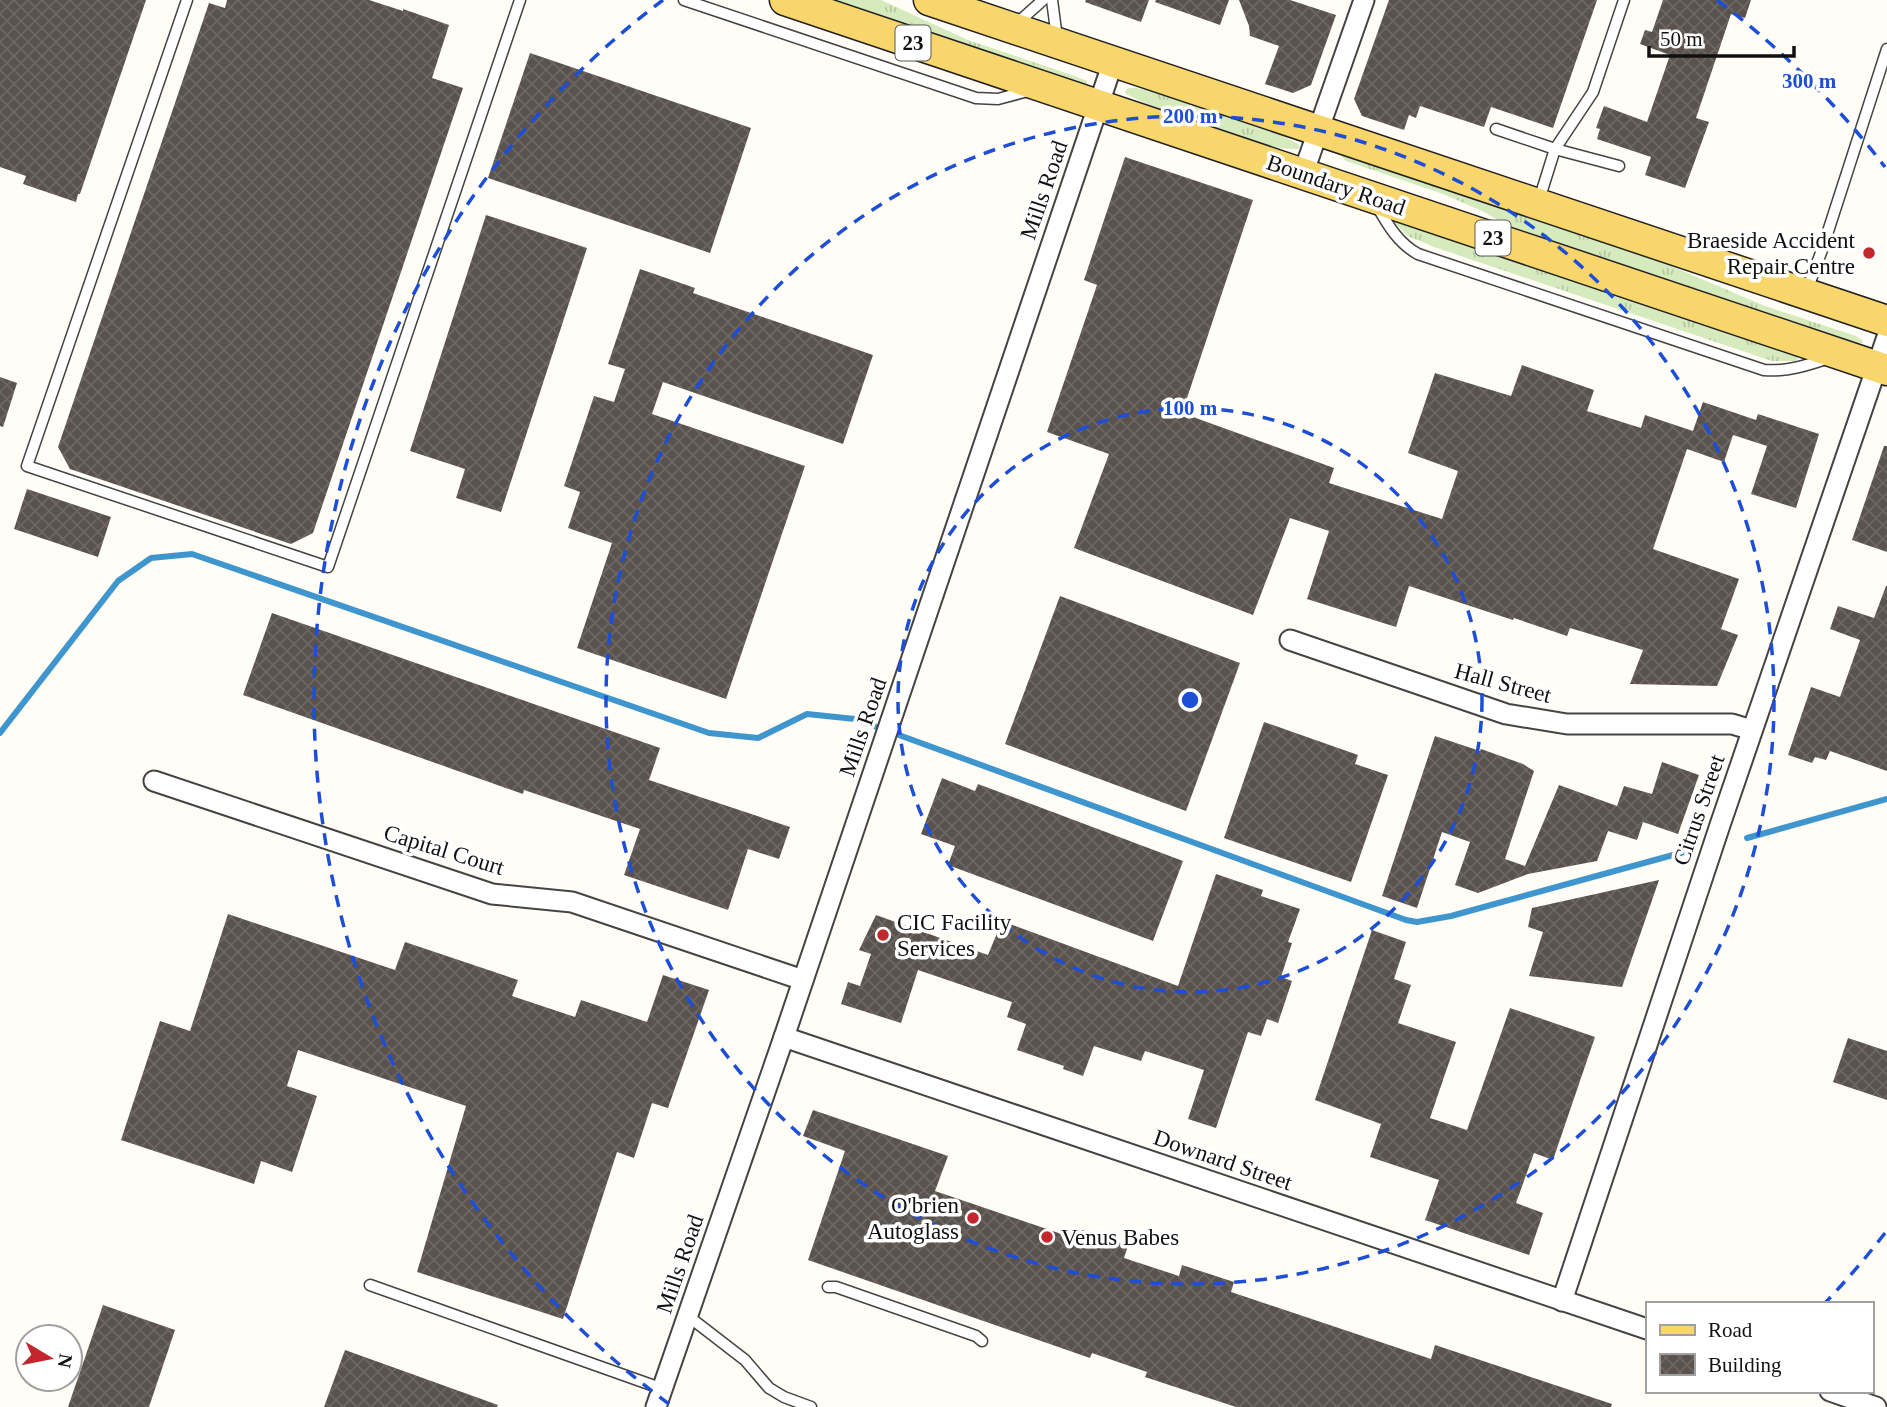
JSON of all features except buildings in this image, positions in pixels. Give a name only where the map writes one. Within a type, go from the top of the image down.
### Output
[{"type":"main road","name":"Boundary Road","points":[[785,0],[1882,369]]},
{"type":"main road","name":"Boundary Road","points":[[946,3],[1112,62],[1887,321]]},
{"type":"street","points":[[1303,174],[1364,0]]},
{"type":"street","name":"Mills Road","points":[[659,1398],[784,1037],[1112,62]]},
{"type":"street","name":"Citrus Street","points":[[1562,1301],[1752,730],[1882,369],[1887,337]]},
{"type":"street","name":"Hall Street","points":[[1290,640],[1506,714],[1567,724],[1732,724],[1752,730]]},
{"type":"street","name":"Capital Court","points":[[154,780],[492,894],[572,902],[803,980]]},
{"type":"street","name":"Downard Street","points":[[784,1037],[1646,1329]]},
{"type":"street","points":[[1836,1393],[1876,1407]]},
{"type":"lane","points":[[187,0],[27,466],[328,567],[520,0]]},
{"type":"lane","points":[[684,0],[976,98],[998,99],[1042,87]]},
{"type":"lane","points":[[1013,28],[1043,0]]},
{"type":"lane","points":[[1052,0],[1058,43]]},
{"type":"lane","points":[[1537,204],[1555,149],[1593,92],[1624,0]]},
{"type":"lane","points":[[1806,294],[1887,49]]},
{"type":"lane","points":[[1496,129],[1555,149],[1619,166]]},
{"type":"lane","points":[[1373,198],[1402,244],[1418,254],[1765,370],[1801,367],[1839,354]]},
{"type":"lane","points":[[370,1285],[659,1398]]},
{"type":"lane","points":[[828,1287],[835,1287],[976,1336],[982,1341]]},
{"type":"lane","points":[[688,1316],[745,1360],[769,1388],[811,1407]]},
{"type":"green space","points":[[834,0],[881,0],[968,40],[1072,75],[1087,81],[1087,84],[1084,84]]},
{"type":"green space","points":[[1128,88],[1156,92],[1274,131],[1300,147],[1288,149],[1269,146],[1186,119],[1126,94]]},
{"type":"green space","points":[[1345,155],[1650,257],[1765,306],[1856,336],[1863,342],[1859,344],[1533,235],[1443,194],[1346,161],[1342,157]]},
{"type":"green space","points":[[1395,220],[1771,346],[1797,356],[1798,359],[1772,361],[1434,247],[1408,236]]},
{"type":"waterway","points":[[0,733],[118,581],[151,558],[192,554],[709,733],[758,738],[807,714],[855,719],[1406,920],[1417,922],[1451,916],[1684,852]]},
{"type":"waterway","points":[[1747,838],[1887,799]]},
{"type":"place","name":"Braeside Accident Repair Centre","points":[[1869,253]]},
{"type":"place","name":"CIC Facility Services","points":[[883,935]]},
{"type":"place","name":"O'brien Autoglass","points":[[973,1218]]},
{"type":"place","name":"Venus Babes","points":[[1047,1237]]}]
